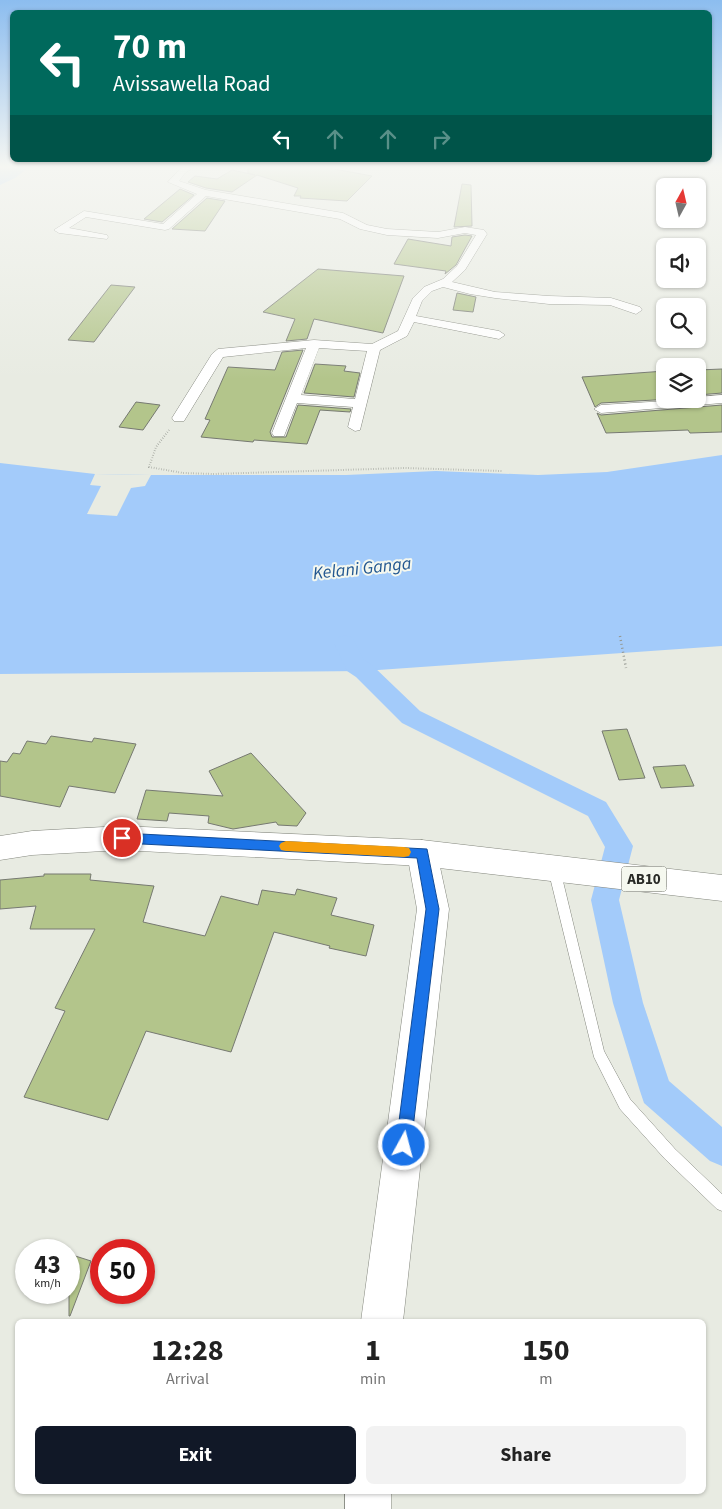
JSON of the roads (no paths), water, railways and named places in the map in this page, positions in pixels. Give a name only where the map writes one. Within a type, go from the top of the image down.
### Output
[{"type":"main road","name":"AB10","points":[[0,832],[32,843],[122,838],[422,853],[720,888]]},
{"type":"main road","points":[[0,848],[32,843]]},
{"type":"main road","points":[[382,1319],[433,909],[422,853]]},
{"type":"main road","points":[[368,1494],[368,1509]]},
{"type":"street","points":[[179,418],[218,354],[222,352],[314,344],[374,348],[403,333],[417,300],[428,289],[443,283],[454,275],[481,237]]},
{"type":"street","points":[[443,283],[470,291],[496,295],[549,300],[614,300],[636,310]]},
{"type":"street","points":[[591,301],[589,294],[597,290]]},
{"type":"street","points":[[410,318],[499,335]]},
{"type":"street","points":[[280,433],[314,344]]},
{"type":"street","points":[[354,428],[374,348]]},
{"type":"street","points":[[292,399],[360,403]]},
{"type":"street","points":[[601,409],[722,399]]},
{"type":"lane","points":[[562,869],[598,1053],[626,1104],[670,1154],[722,1204]]},
{"type":"water","name":"Kelani Ganga","points":[[722,455],[722,646],[364,671],[0,674],[0,463],[95,474],[346,475],[436,471],[538,475],[607,472]]},
{"type":"waterway","points":[[345,643],[355,665],[364,671],[411,717],[597,809],[619,846],[605,900],[628,1003],[656,1091],[722,1149]]}]
